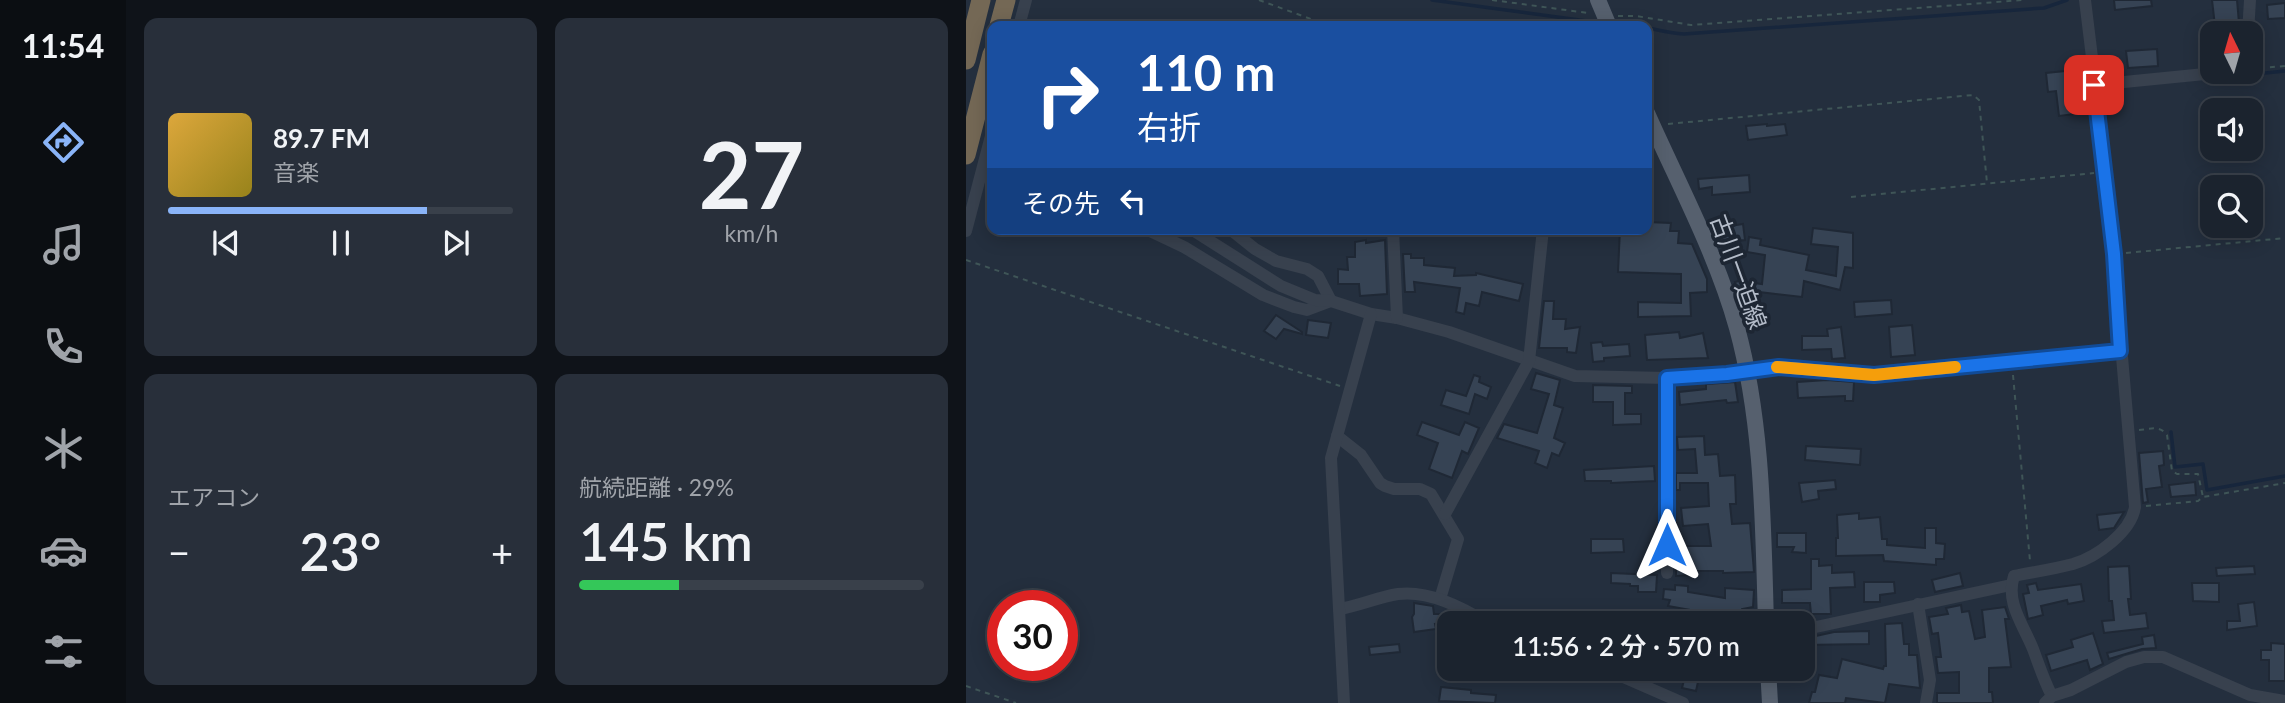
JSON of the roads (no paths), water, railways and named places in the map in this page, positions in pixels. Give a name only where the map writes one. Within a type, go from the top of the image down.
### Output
[{"type":"highway","points":[[966,60],[981,0]]},
{"type":"highway","points":[[1000,21],[1006,0]]},
{"type":"highway","points":[[966,152],[987,73]]},
{"type":"main road","name":"古川一迫線","points":[[1652,124],[1713,260],[1737,328],[1756,439],[1762,502],[1766,611]]},
{"type":"main road","points":[[1768,681],[1769,703]]},
{"type":"street","points":[[1020,21],[1026,0]]},
{"type":"street","points":[[2085,0],[2106,172],[2135,507],[2126,531],[2086,558],[2074,564],[2014,576],[2011,586],[2018,621],[2032,647],[2048,699],[2126,662],[2144,657],[2163,657],[2250,695],[2285,701]]},
{"type":"street","points":[[2249,21],[2250,0]]},
{"type":"street","points":[[2094,85],[2200,74]]},
{"type":"street","points":[[966,152],[987,157]]},
{"type":"street","points":[[966,231],[987,152]]},
{"type":"street","points":[[979,183],[987,185]]},
{"type":"street","points":[[1159,235],[1184,247],[1263,295],[1294,307],[1307,310],[1331,301]]},
{"type":"street","points":[[1200,235],[1281,286],[1315,300],[1331,301],[1371,314],[1449,332],[1575,376],[1667,378],[1779,367],[1874,375],[2120,351]]},
{"type":"street","points":[[1238,235],[1276,261],[1307,269],[1318,276],[1331,301]]},
{"type":"street","points":[[1393,235],[1397,318]]},
{"type":"street","points":[[1445,514],[1529,361],[1542,235]]},
{"type":"street","points":[[1343,703],[1331,458],[1371,314]]},
{"type":"street","points":[[1667,378],[1667,573]]},
{"type":"street","points":[[1337,436],[1361,455],[1380,483],[1394,489],[1420,489],[1431,494],[1445,514],[1458,539],[1440,599]]},
{"type":"street","points":[[1815,627],[2011,586]]},
{"type":"street","points":[[1339,609],[1398,594],[1410,594],[1440,599],[1467,611]]},
{"type":"street","points":[[1918,604],[1930,680],[1926,703]]},
{"type":"street","points":[[1633,681],[1683,703]]},
{"type":"waterway","points":[[1432,0],[1587,21]]},
{"type":"waterway","points":[[1652,28],[1684,34],[2044,8],[2067,0]]},
{"type":"waterway","points":[[2263,73],[2285,71]]},
{"type":"waterway","points":[[2171,432],[2175,467],[2203,464],[2207,490],[2285,476]]}]
